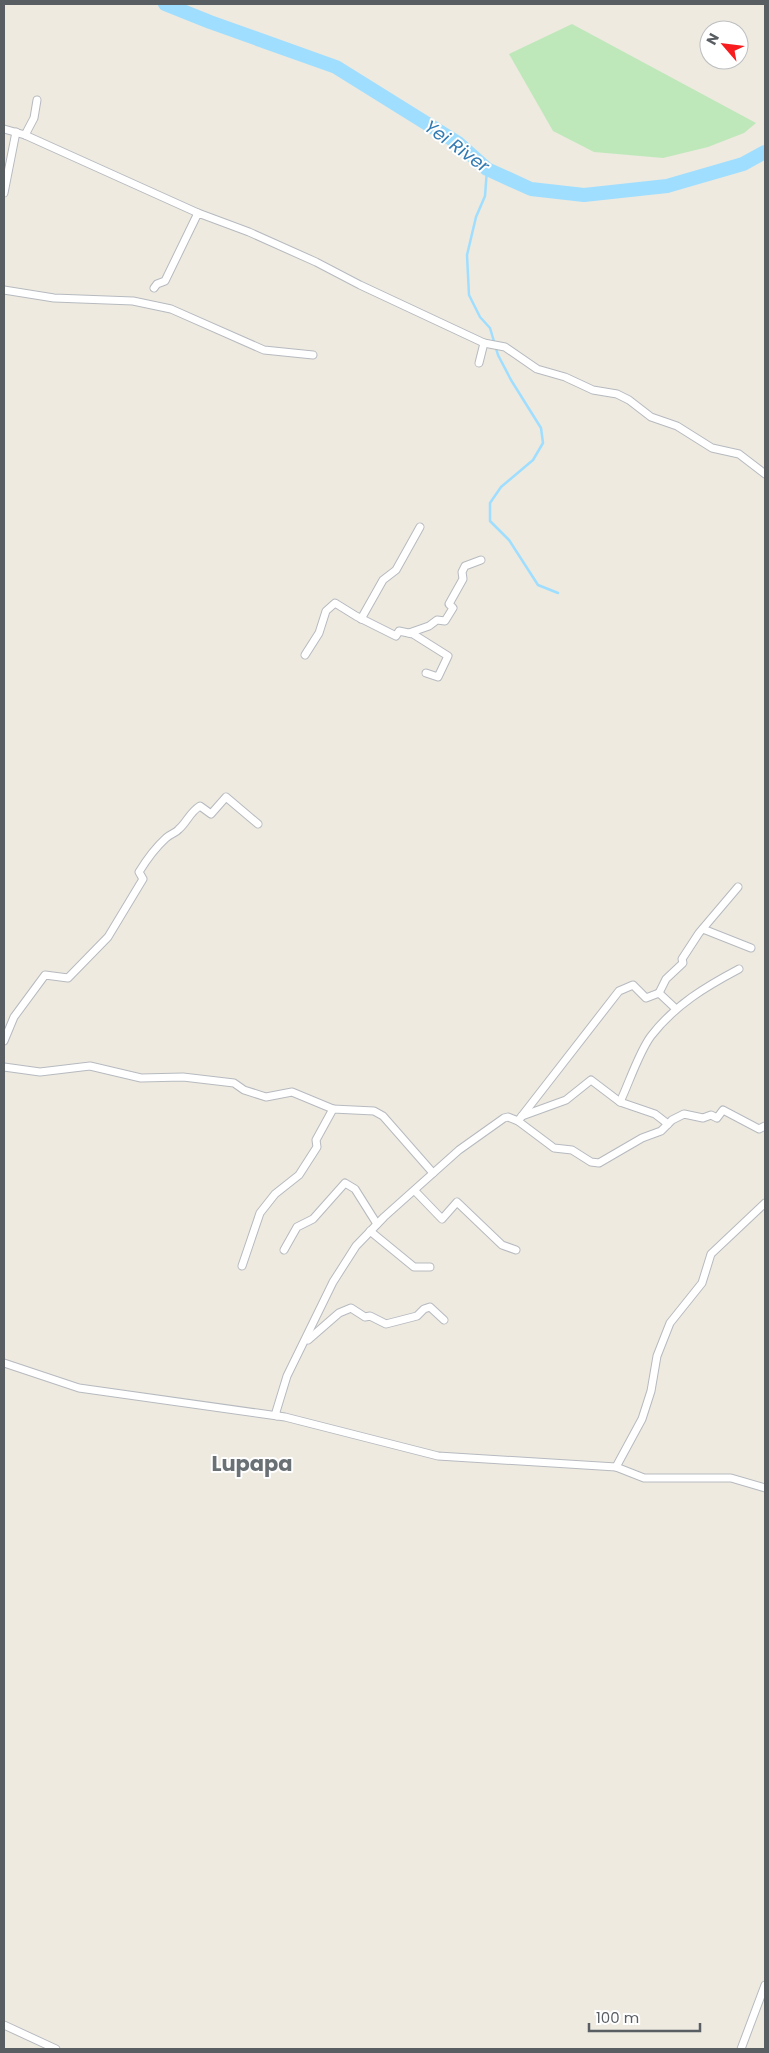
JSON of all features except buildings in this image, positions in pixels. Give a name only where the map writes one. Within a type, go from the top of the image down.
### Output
[{"type":"street","points":[[25,135],[34,118],[37,100]]},
{"type":"street","points":[[4,193],[8,129],[198,213],[250,232],[316,262],[360,286],[484,343],[505,347],[537,368],[565,377],[593,390],[618,394],[642,408],[651,417],[677,426],[712,448],[739,454],[765,474]]},
{"type":"street","points":[[154,288],[157,284],[166,281],[198,213]]},
{"type":"street","points":[[4,290],[54,298],[140,302],[171,310],[264,350],[313,355]]},
{"type":"street","points":[[479,363],[484,343]]},
{"type":"street","points":[[361,619],[383,580],[396,570],[420,527]]},
{"type":"street","points":[[409,633],[429,626],[437,620],[445,621],[453,608],[449,604],[463,579],[462,572],[465,566],[481,560]]},
{"type":"street","points":[[305,655],[319,633],[326,611],[335,603],[361,619],[396,636],[399,631],[409,633],[448,656],[438,677],[426,673]]},
{"type":"street","points":[[4,1041],[14,1018],[45,974],[68,978],[108,937],[143,879],[139,872],[144,864],[168,836],[180,829],[186,818],[197,807],[200,806],[211,814],[226,797],[258,824]]},
{"type":"street","points":[[519,1119],[618,991],[633,985],[646,998],[660,993],[666,979],[683,963],[682,959],[703,929],[738,887]]},
{"type":"street","points":[[703,929],[751,948]]},
{"type":"street","points":[[620,1102],[650,1037],[693,995],[739,969]]},
{"type":"street","points":[[660,993],[676,1010]]},
{"type":"street","points":[[4,1067],[40,1072],[90,1066],[141,1078],[192,1078],[234,1084],[266,1097],[292,1092],[333,1109],[374,1111],[383,1116],[433,1173]]},
{"type":"street","points":[[519,1119],[566,1100],[591,1080],[620,1102],[655,1114],[668,1124]]},
{"type":"street","points":[[242,1266],[260,1213],[275,1194],[299,1175],[317,1146],[316,1140],[333,1109]]},
{"type":"street","points":[[277,1416],[276,1412],[287,1376],[333,1282],[356,1246],[377,1224],[459,1150],[504,1118],[519,1119],[554,1148],[572,1150],[591,1162],[599,1163],[642,1138],[661,1131],[684,1114],[703,1118],[711,1115],[716,1118],[723,1110],[759,1128],[765,1126]]},
{"type":"street","points":[[284,1250],[297,1227],[313,1219],[345,1183],[355,1189],[377,1224]]},
{"type":"street","points":[[415,1191],[442,1220],[457,1202],[502,1245],[516,1250]]},
{"type":"street","points":[[616,1467],[642,1419],[651,1391],[657,1356],[670,1323],[702,1283],[711,1254],[765,1203]]},
{"type":"street","points":[[370,1231],[414,1267],[430,1268]]},
{"type":"street","points":[[304,1343],[339,1313],[351,1308],[365,1317],[370,1316],[386,1324],[417,1316],[424,1309],[430,1307],[444,1320]]},
{"type":"street","points":[[4,1363],[79,1388],[277,1416],[438,1456],[551,1461],[616,1467],[644,1478],[730,1478],[765,1488]]},
{"type":"street","points":[[741,2049],[765,1985]]},
{"type":"street","points":[[4,2025],[56,2049]]},
{"type":"green space","points":[[572,24],[756,123],[744,133],[708,147],[663,158],[594,152],[553,131],[509,54]]},
{"type":"waterway","name":"Yei River","points":[[165,4],[336,67],[458,143],[487,169],[531,189],[584,195],[667,186],[743,164],[765,152]]},
{"type":"waterway","points":[[487,169],[485,196],[476,217],[467,255],[469,295],[480,317],[490,328],[498,355],[511,380],[541,428],[543,443],[533,460],[501,487],[490,503],[490,521],[509,540],[538,585],[558,593]]},
{"type":"district","name":"Lupapa","points":[[252,1463]]}]
